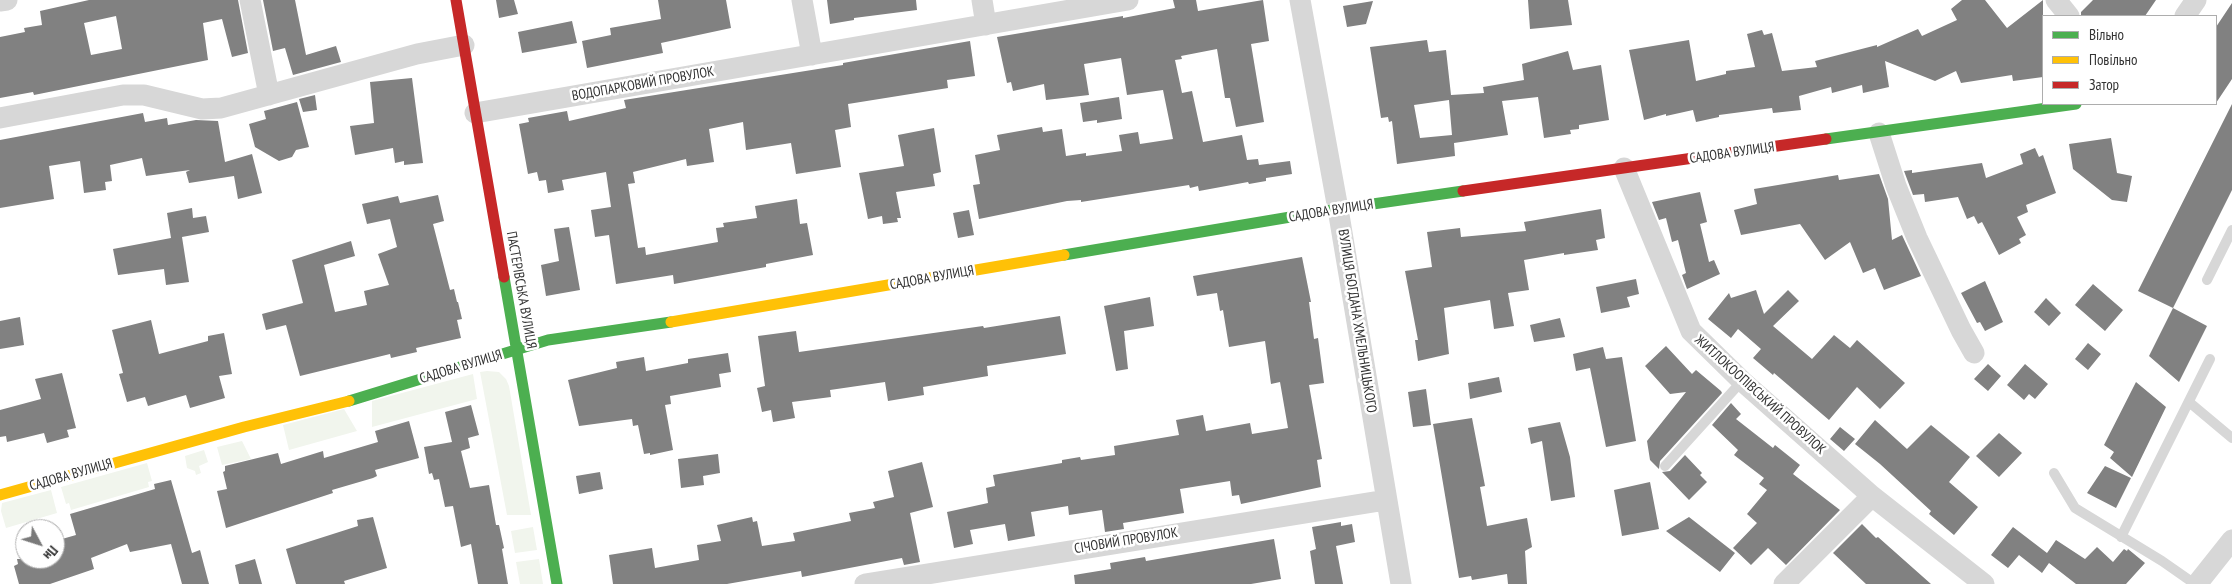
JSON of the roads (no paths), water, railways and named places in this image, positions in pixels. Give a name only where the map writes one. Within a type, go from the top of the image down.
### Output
[{"type":"street","points":[[0,2],[7,0]]},
{"type":"street","points":[[250,0],[269,95]]},
{"type":"street","name":"ПАСТЕРІВСЬКА ВУЛИЦЯ","points":[[456,0],[557,584]]},
{"type":"street","points":[[802,0],[812,55]]},
{"type":"street","points":[[982,0],[986,25]]},
{"type":"street","name":"ВОДОПАРКОВИЙ ПРОВУЛОК","points":[[475,113],[1128,0]]},
{"type":"street","name":"ВУЛИЦЯ БОГДАНА ХМЕЛЬНИЦЬКОГО","points":[[1300,0],[1338,209],[1401,584]]},
{"type":"street","points":[[2056,0],[2068,15]]},
{"type":"street","points":[[2185,15],[2196,0]]},
{"type":"street","points":[[0,118],[123,95],[144,95],[207,109],[221,108],[417,54],[464,45]]},
{"type":"street","name":"САДОВА ВУЛИЦЯ","points":[[0,495],[244,427],[346,402],[548,340],[613,332],[1338,209],[2069,105]]},
{"type":"street","points":[[1879,133],[1898,192],[1917,238],[1974,353]]},
{"type":"street","name":"ЖИТЛОКООПІВСЬКИЙ ПРОВУЛОК","points":[[1624,168],[1690,331],[1742,381],[1872,496],[1984,584]]},
{"type":"street","points":[[1784,584],[1872,496]]},
{"type":"street","name":"СІЧОВИЙ ПРОВУЛОК","points":[[866,584],[1386,500]]},
{"type":"street","points":[[2196,584],[2232,540]]},
{"type":"lane","points":[[2207,280],[2232,230]]},
{"type":"lane","points":[[2121,537],[2210,359]]},
{"type":"lane","points":[[1665,466],[1742,381]]},
{"type":"lane","points":[[2189,402],[2232,438]]},
{"type":"lane","points":[[2054,473],[2075,508],[2196,584]]}]
